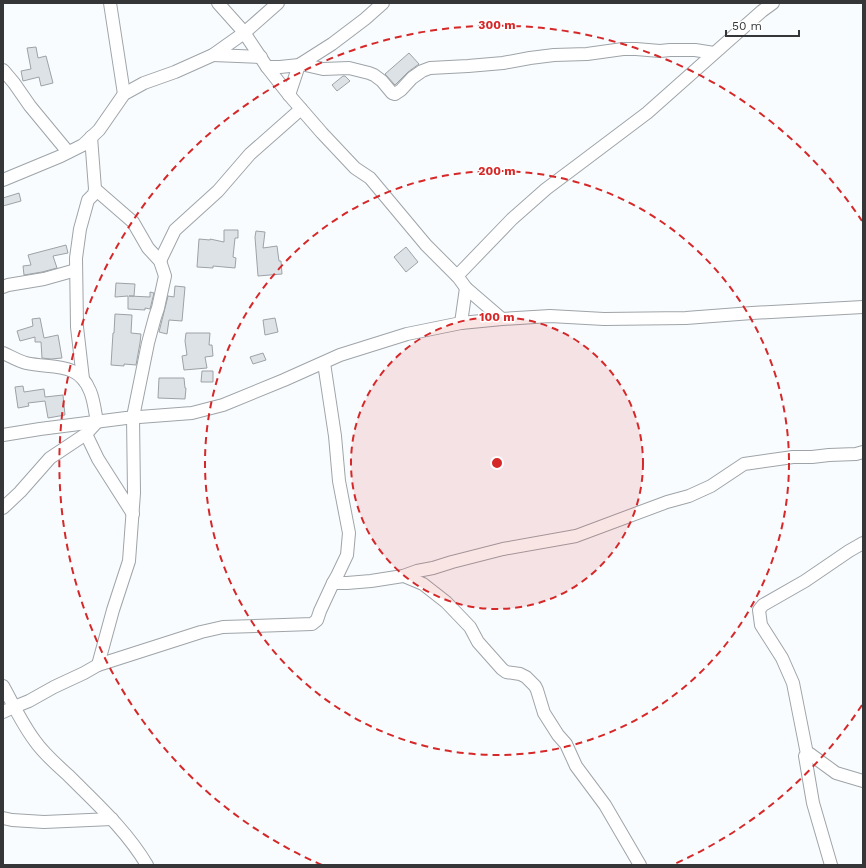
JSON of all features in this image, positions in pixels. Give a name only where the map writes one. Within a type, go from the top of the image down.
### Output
[{"type":"street","points":[[110,3],[124,94]]},
{"type":"street","points":[[218,3],[244,33],[289,95],[354,168],[370,178],[426,245],[457,276],[466,288],[502,319]]},
{"type":"street","points":[[3,180],[83,145],[99,130],[124,94],[144,83],[175,72],[212,55],[244,33],[278,3]]},
{"type":"street","points":[[289,95],[300,64],[332,44],[383,3]]},
{"type":"street","points":[[457,276],[512,219],[546,188],[646,113],[773,3]]},
{"type":"street","points":[[212,55],[264,62],[280,67],[300,64],[322,69],[349,68],[374,75],[382,81],[390,92],[395,94],[412,78],[422,71],[430,68],[503,63],[554,55],[587,54],[624,48],[660,51],[695,50],[714,53]]},
{"type":"street","points":[[3,70],[30,106],[68,152]]},
{"type":"street","points":[[160,261],[175,230],[218,191],[250,154],[301,109]]},
{"type":"street","points":[[83,379],[77,327],[76,258],[80,228],[88,200],[94,194],[95,189],[91,137]]},
{"type":"street","points":[[95,189],[133,222],[148,248],[160,261],[165,276],[148,343],[133,417],[134,493],[129,561],[98,665]]},
{"type":"street","points":[[3,287],[44,279],[76,270]]},
{"type":"street","points":[[461,323],[466,288]]},
{"type":"street","points":[[3,435],[133,417],[192,413],[223,405],[340,356],[407,334],[461,323],[550,316],[604,319],[686,318],[863,307]]},
{"type":"street","points":[[3,353],[25,363],[69,369],[78,374],[83,379],[90,392],[97,422]]},
{"type":"street","points":[[3,712],[29,701],[98,665],[201,632],[223,627],[312,624],[317,620],[332,583],[347,555],[349,533],[339,481],[338,454],[324,363]]},
{"type":"street","points":[[3,508],[20,492],[50,458],[86,434],[97,422]]},
{"type":"street","points":[[86,434],[98,459],[133,514]]},
{"type":"street","points":[[332,583],[371,581],[404,576],[417,571],[503,549],[576,536],[667,502],[689,496],[711,486],[744,464],[793,457],[856,454],[863,452]]},
{"type":"street","points":[[831,865],[813,803],[805,756],[807,754],[794,682],[762,624],[759,610],[763,605],[805,581],[863,543]]},
{"type":"street","points":[[404,576],[423,584],[446,602],[470,627],[478,642],[502,669],[506,672],[520,674],[526,677],[535,686],[544,713],[558,735],[566,744],[576,766],[605,806],[640,865]]},
{"type":"street","points":[[3,686],[35,741],[124,832],[147,865]]},
{"type":"street","points":[[807,754],[810,754],[836,773],[863,781]]},
{"type":"street","points":[[3,818],[44,822],[112,819]]},
{"type":"building","points":[[36,47],[38,58],[46,56],[53,83],[41,86],[39,77],[23,81],[21,71],[31,69],[27,48]]},
{"type":"building","points":[[409,53],[419,64],[408,72],[395,85],[385,74]]},
{"type":"building","points":[[343,76],[350,81],[337,91],[332,85]]},
{"type":"building","points":[[19,193],[21,201],[3,206],[3,198]]},
{"type":"building","points":[[224,230],[238,230],[238,238],[235,238],[233,257],[236,258],[235,268],[213,266],[213,268],[197,267],[199,239],[210,239],[224,242]]},
{"type":"building","points":[[256,231],[265,232],[263,248],[277,246],[279,261],[281,261],[282,274],[258,276],[255,237]]},
{"type":"building","points":[[66,245],[68,253],[53,256],[57,268],[24,275],[23,266],[31,265],[28,255]]},
{"type":"building","points":[[406,247],[418,262],[406,272],[394,257]]},
{"type":"building","points":[[116,283],[135,284],[134,296],[129,296],[150,297],[150,292],[154,293],[150,309],[128,309],[128,296],[115,297]]},
{"type":"building","points":[[175,286],[185,287],[182,321],[169,320],[167,334],[159,332],[168,296],[174,297]]},
{"type":"building","points":[[115,314],[132,315],[131,333],[141,334],[136,365],[111,365]]},
{"type":"building","points":[[40,318],[44,338],[58,335],[62,358],[42,358],[41,342],[35,342],[35,337],[20,341],[17,331],[33,326],[32,319]]},
{"type":"building","points":[[275,318],[278,332],[265,335],[263,320]]},
{"type":"building","points":[[186,333],[210,333],[209,345],[212,345],[213,356],[205,357],[207,368],[184,370],[182,356],[187,355],[185,341]]},
{"type":"building","points":[[263,353],[266,360],[253,364],[250,357]]},
{"type":"building","points":[[202,371],[213,371],[213,382],[201,382]]},
{"type":"building","points":[[159,378],[184,378],[186,388],[185,399],[158,398]]},
{"type":"building","points":[[23,386],[24,392],[44,389],[45,397],[63,395],[65,415],[48,418],[45,401],[28,403],[29,406],[18,408],[15,387]]}]
